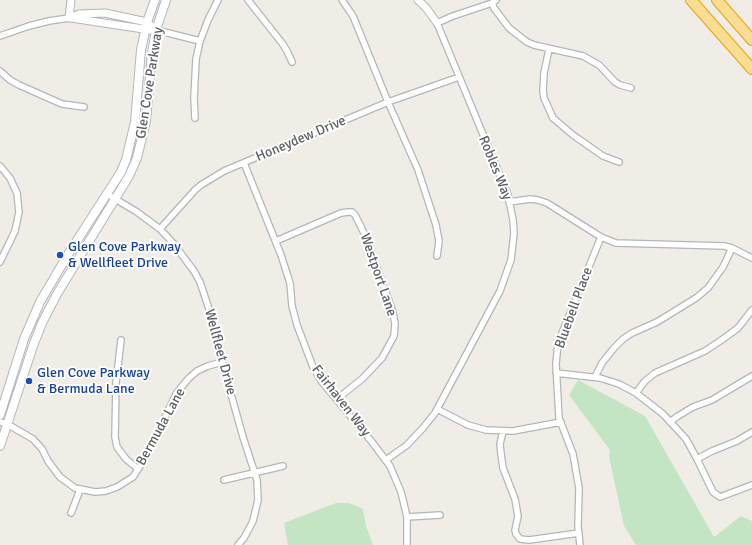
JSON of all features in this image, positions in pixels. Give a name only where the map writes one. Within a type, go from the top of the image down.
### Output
[{"type":"highway","points":[[684,0],[722,35]]},
{"type":"highway","points":[[691,0],[752,69]]},
{"type":"highway","points":[[717,0],[752,40]]},
{"type":"highway","points":[[723,0],[729,14]]},
{"type":"main road","name":"Glen Cove Parkway","points":[[0,415],[24,338],[40,302],[67,256],[121,172],[126,160],[135,122],[141,50],[146,26],[155,0]]},
{"type":"main road","name":"Glen Cove Parkway","points":[[0,446],[4,423],[42,322],[57,294],[129,176],[140,147],[146,122],[151,60],[156,30],[166,0]]},
{"type":"street","points":[[69,18],[70,0]]},
{"type":"street","points":[[195,118],[194,78],[196,59],[200,41],[218,0]]},
{"type":"street","points":[[248,0],[282,43],[292,62]]},
{"type":"street","points":[[342,0],[353,16],[418,170],[436,225],[439,241],[437,256]]},
{"type":"street","name":"Robles Way","points":[[386,460],[407,445],[423,428],[437,409],[500,291],[511,260],[514,234],[509,202],[437,23],[427,9],[418,0]]},
{"type":"street","points":[[437,23],[494,2],[494,8],[518,37],[534,45],[583,56],[599,65],[620,85],[631,88]]},
{"type":"street","points":[[0,36],[29,26],[69,18],[79,14],[105,13],[156,30],[200,41]]},
{"type":"street","points":[[549,49],[544,72],[543,91],[544,98],[553,118],[573,135],[603,156],[619,162]]},
{"type":"street","points":[[0,71],[10,80],[19,85],[62,104],[84,107]]},
{"type":"street","name":"Honeydew Drive","points":[[160,229],[201,184],[224,171],[388,102],[459,77]]},
{"type":"street","name":"Fairhaven Way","points":[[244,163],[276,241],[290,282],[292,306],[296,325],[304,347],[313,367],[390,466],[401,492],[408,517],[407,545]]},
{"type":"street","points":[[0,166],[10,178],[18,193],[19,212],[15,231],[0,262]]},
{"type":"street","name":"Wellfleet Drive","points":[[107,194],[137,212],[160,229],[173,243],[194,271],[200,282],[255,473],[258,490],[256,511],[249,529],[238,545]]},
{"type":"street","points":[[509,202],[530,199],[547,203],[600,238],[616,243],[724,246],[732,248],[752,258]]},
{"type":"street","name":"Westport Lane","points":[[276,241],[341,213],[349,212],[352,212],[355,216],[365,235],[393,312],[395,324],[394,336],[382,358],[362,379],[337,399]]},
{"type":"street","name":"Bluebell Place","points":[[580,545],[578,504],[579,488],[576,465],[559,418],[556,373],[558,343],[600,238]]},
{"type":"street","points":[[595,377],[602,363],[623,339],[632,333],[657,322],[696,298],[708,288],[723,267],[732,248]]},
{"type":"street","points":[[636,394],[645,381],[655,373],[705,351],[723,339],[738,328],[752,310]]},
{"type":"street","points":[[121,340],[116,383],[114,437],[117,447],[126,459],[138,469]]},
{"type":"street","name":"Bermuda Lane","points":[[4,423],[33,439],[42,449],[48,461],[60,477],[75,488],[95,492],[106,491],[117,487],[133,477],[153,443],[176,394],[188,379],[197,371],[222,362]]},
{"type":"street","points":[[556,373],[595,377],[619,384],[636,394],[663,414],[686,439],[713,492],[720,496],[752,485]]},
{"type":"street","points":[[670,422],[693,407],[718,397],[752,376]]},
{"type":"street","points":[[437,409],[468,425],[486,430],[526,430],[561,422]]},
{"type":"street","points":[[503,431],[500,444],[500,454],[503,468],[515,499],[518,516],[515,530],[516,534],[520,539],[529,540],[579,533]]},
{"type":"street","points":[[697,459],[737,441],[752,432]]},
{"type":"street","points":[[224,480],[283,466]]},
{"type":"street","points":[[71,513],[80,490]]},
{"type":"street","points":[[408,517],[440,515]]},
{"type":"green space","points":[[578,380],[645,416],[714,537],[741,516],[752,521],[752,545],[636,545],[624,526],[609,456],[610,450],[569,395]]},
{"type":"green space","points":[[336,503],[349,503],[363,509],[366,526],[373,545],[288,545],[284,523]]},
{"type":"place","name":"Glen Cove Parkway & Wellfleet Drive","points":[[60,255]]},
{"type":"place","name":"Glen Cove Parkway & Bermuda Lane","points":[[29,381]]}]
